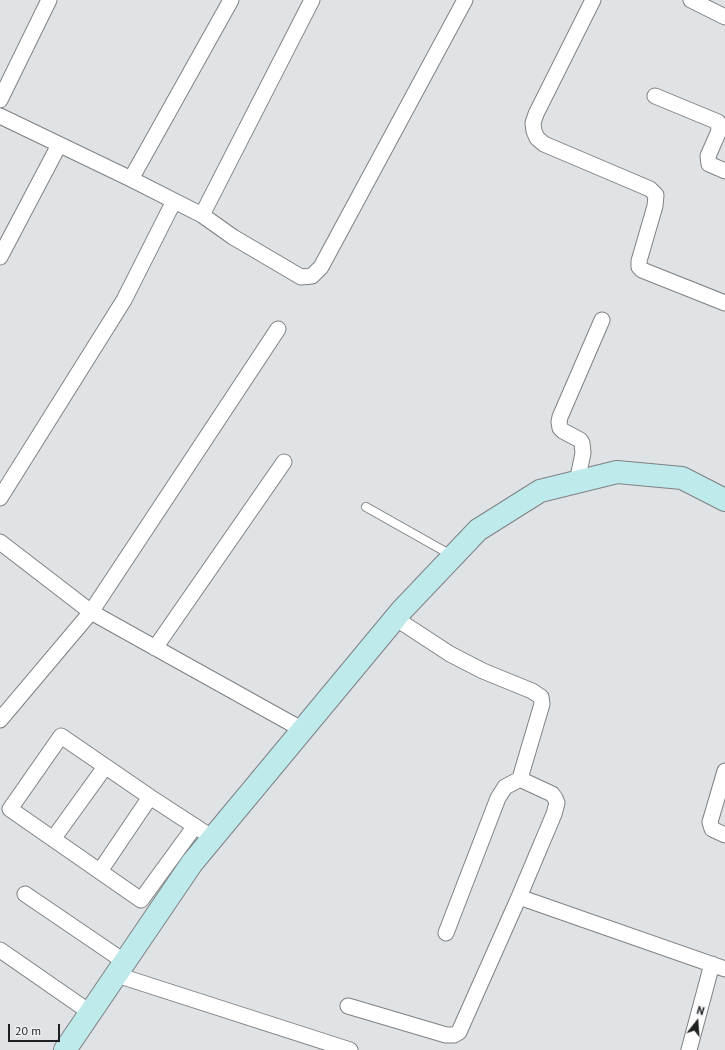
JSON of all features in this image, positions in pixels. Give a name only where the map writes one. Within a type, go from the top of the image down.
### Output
[{"type":"street","points":[[0,100],[49,0]]},
{"type":"street","points":[[131,179],[231,0]]},
{"type":"street","points":[[202,215],[312,0]]},
{"type":"street","points":[[0,116],[202,215],[233,237],[301,277],[312,276],[321,267],[465,0]]},
{"type":"street","points":[[593,0],[536,114],[533,123],[537,138],[544,144],[650,189],[656,195],[655,206],[639,260],[639,267],[642,270],[725,303]]},
{"type":"street","points":[[691,0],[725,17]]},
{"type":"street","points":[[654,96],[718,122],[719,131],[708,156],[709,164],[725,171]]},
{"type":"street","points":[[0,258],[59,145]]},
{"type":"street","points":[[0,498],[124,300],[174,201]]},
{"type":"street","points":[[577,482],[583,453],[582,443],[580,440],[563,431],[560,428],[559,422],[602,320]]},
{"type":"street","points":[[0,720],[91,612],[278,329]]},
{"type":"street","points":[[155,648],[284,462]]},
{"type":"street","points":[[70,1048],[91,1013],[192,863],[395,618],[478,530],[540,491],[617,472],[682,478],[725,500]]},
{"type":"street","points":[[0,542],[91,612],[303,730]]},
{"type":"street","points":[[348,1006],[446,1035],[457,1034],[519,897],[554,814],[557,803],[552,794],[527,783],[522,778],[522,771],[542,704],[541,697],[532,691],[483,671],[450,654],[395,618]]},
{"type":"street","points":[[195,826],[141,900],[10,808],[61,736],[105,767],[150,797],[195,826],[213,838]]},
{"type":"street","points":[[53,839],[105,767]]},
{"type":"street","points":[[725,771],[710,822],[712,829],[725,835]]},
{"type":"street","points":[[446,933],[498,798],[505,787],[522,778]]},
{"type":"street","points":[[100,871],[150,797]]},
{"type":"street","points":[[25,894],[121,968],[350,1050]]},
{"type":"street","points":[[519,897],[718,967],[689,1050]]},
{"type":"street","points":[[0,950],[91,1013]]},
{"type":"lane","points":[[366,508],[453,556]]}]
